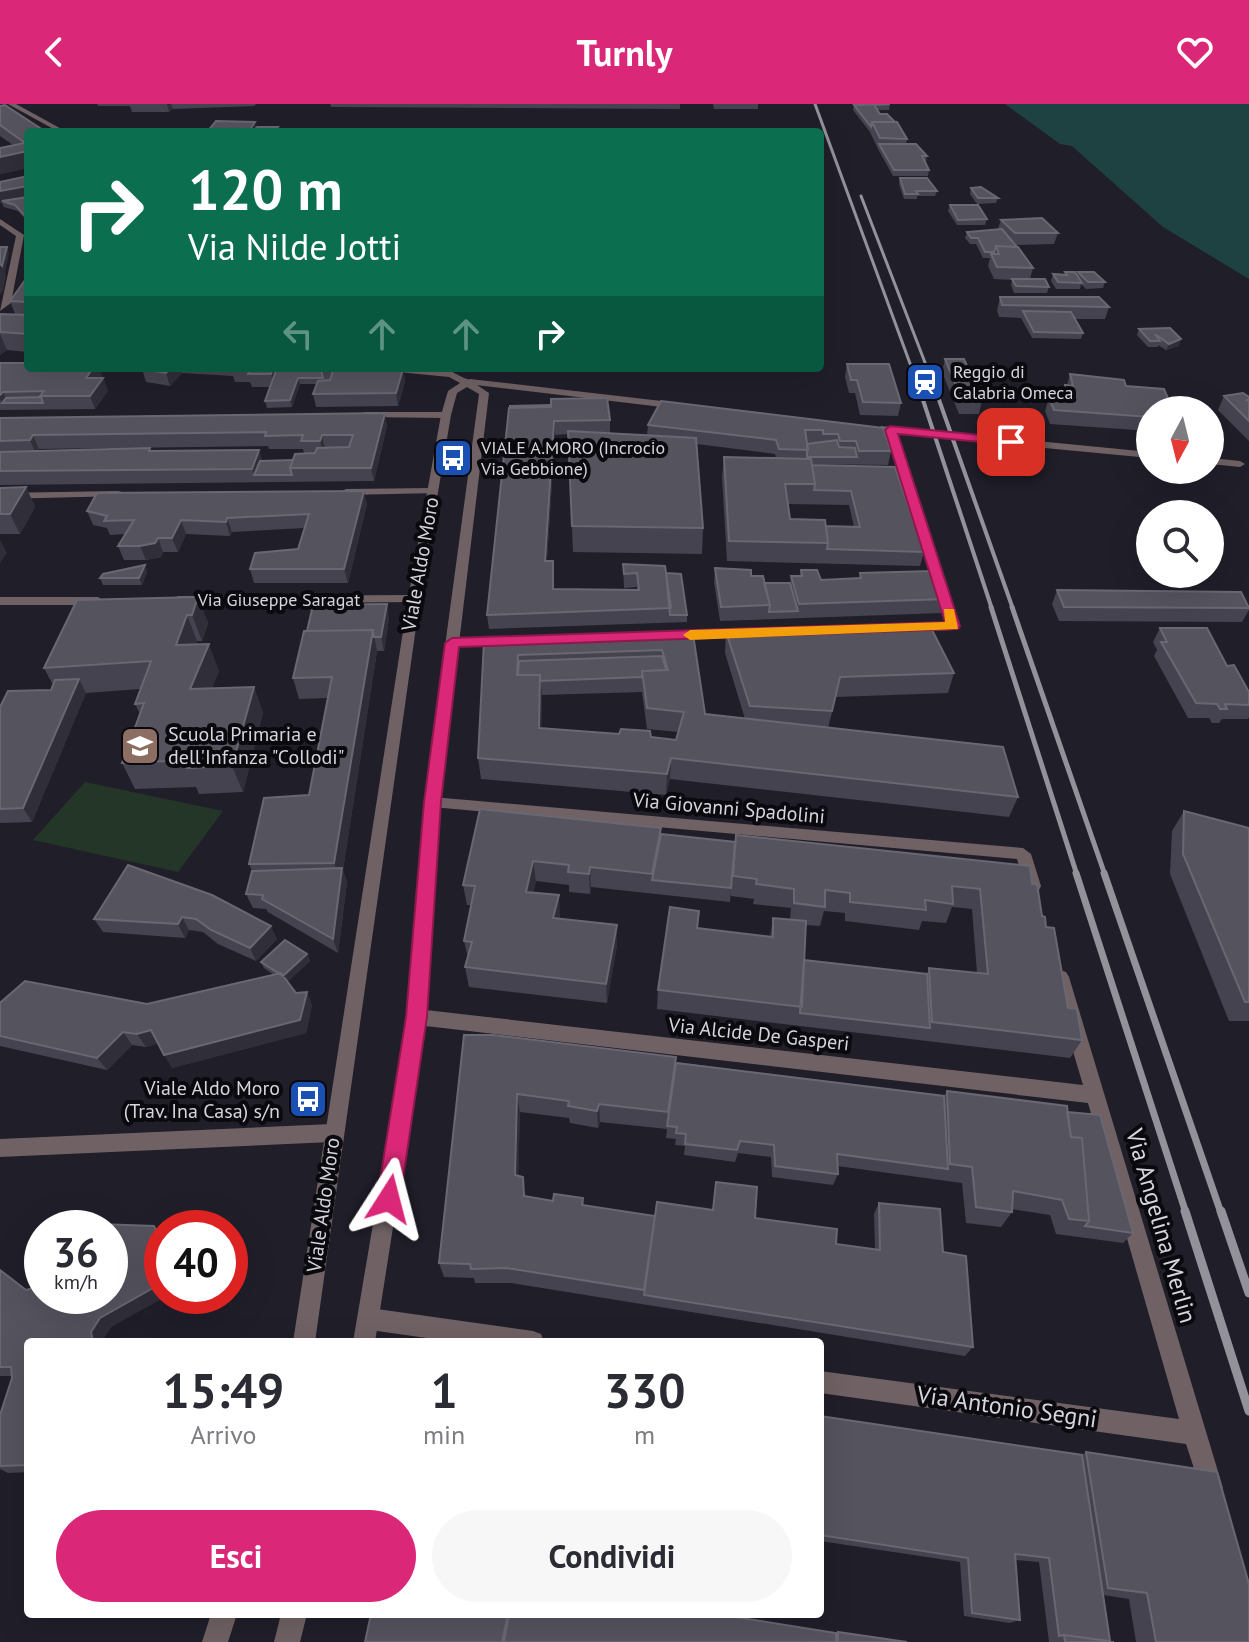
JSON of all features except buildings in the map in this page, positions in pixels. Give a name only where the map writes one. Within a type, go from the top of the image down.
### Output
[{"type":"street","points":[[11,104],[56,128]]},
{"type":"street","points":[[0,221],[20,235],[7,303],[0,308]]},
{"type":"street","points":[[433,372],[455,374]]},
{"type":"street","points":[[450,372],[470,382],[687,407]]},
{"type":"street","name":"Viale Aldo Moro","points":[[305,1338],[332,1133],[414,599],[446,415],[453,391],[470,382],[484,393],[432,802],[417,1017],[365,1338]]},
{"type":"street","points":[[350,415],[446,415]]},
{"type":"street","points":[[875,428],[1136,454]]},
{"type":"street","points":[[890,430],[953,626],[891,628]]},
{"type":"street","points":[[1224,462],[1240,464]]},
{"type":"street","points":[[340,492],[433,491]]},
{"type":"street","points":[[0,496],[139,494]]},
{"type":"street","name":"Via Giuseppe Saragat","points":[[159,600],[414,599]]},
{"type":"street","points":[[0,601],[111,601]]},
{"type":"street","points":[[656,636],[765,633]]},
{"type":"street","points":[[452,643],[515,641]]},
{"type":"street","name":"Via Giovanni Spadolini","points":[[432,802],[1023,854],[1037,899]]},
{"type":"street","name":"Via Angelina Merlin","points":[[1055,959],[1217,1508]]},
{"type":"street","name":"Via Alcide De Gasperi","points":[[417,1017],[1096,1095]]},
{"type":"street","points":[[0,1148],[332,1133]]},
{"type":"street","points":[[370,1319],[505,1338]]},
{"type":"street","name":"Via Antonio Segni","points":[[824,1383],[1194,1433]]},
{"type":"street","points":[[215,1642],[223,1618]]},
{"type":"street","points":[[287,1642],[293,1618]]},
{"type":"shaded area","points":[[1005,104],[1249,104],[1249,279],[1163,227],[1072,146],[1060,144]]},
{"type":"shaded area","points":[[85,782],[223,811],[178,872],[33,840]]},
{"type":"railway","points":[[815,104],[824,128]]},
{"type":"railway","points":[[824,129],[923,399]]},
{"type":"railway","points":[[861,196],[939,399]]},
{"type":"railway","points":[[922,397],[992,609]]},
{"type":"railway","points":[[938,397],[1013,609]]},
{"type":"railway","points":[[991,607],[1077,875]]},
{"type":"railway","points":[[1012,607],[1105,875]]},
{"type":"railway","points":[[1076,873],[1186,1213]]},
{"type":"railway","points":[[1104,873],[1221,1213]]},
{"type":"railway","points":[[1185,1211],[1249,1411]]},
{"type":"railway","points":[[1221,1211],[1249,1293]]},
{"type":"slow traffic","points":[[690,635],[953,626],[949,612]]},
{"type":"place","name":"Reggio di Calabria Omeca","points":[[925,382]]},
{"type":"place","name":"VIALE A.MORO (Incrocio Via Gebbione)","points":[[453,458]]},
{"type":"place","name":"Scuola Primaria e dell'Infanza \"Collodi\"","points":[[140,746]]},
{"type":"place","name":"Viale Aldo Moro (Trav. Ina Casa) s/n","points":[[308,1099]]},
{"type":"route","points":[[389,1199],[417,1017],[432,802],[452,643],[953,626],[890,430],[1011,442]]}]
